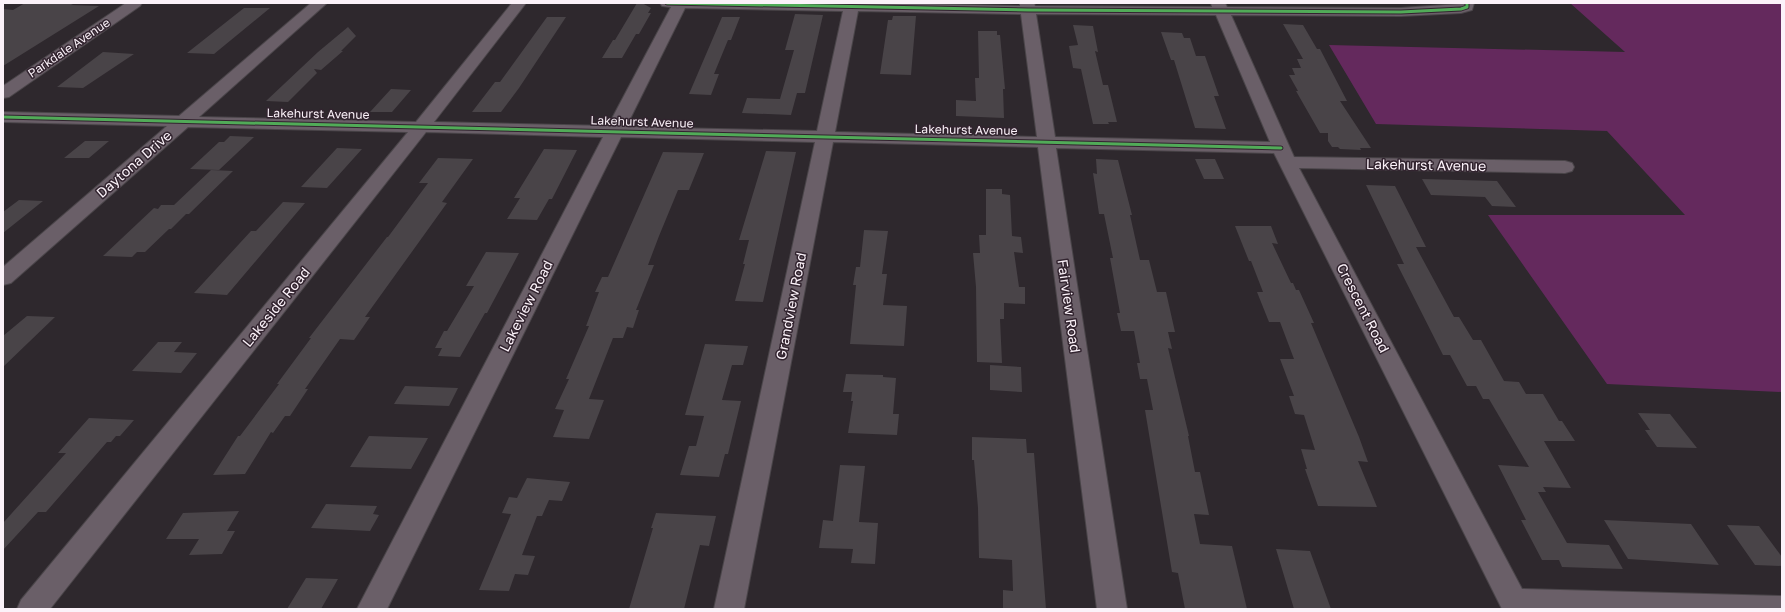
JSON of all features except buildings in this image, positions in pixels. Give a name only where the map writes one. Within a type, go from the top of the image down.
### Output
[{"type":"street","name":"Parkdale Avenue","points":[[3,93],[135,3]]},
{"type":"street","name":"Daytona Drive","points":[[3,278],[320,3]]},
{"type":"street","name":"Lakeside Road","points":[[32,609],[421,127],[519,3]]},
{"type":"street","points":[[667,3],[1220,7],[1429,11],[1461,9],[1467,7],[1467,3]]},
{"type":"street","name":"Lakeview Road","points":[[372,609],[680,3]]},
{"type":"street","name":"Grandview Road","points":[[729,609],[851,5]]},
{"type":"street","name":"Fairview Road","points":[[1027,6],[1112,609]]},
{"type":"street","name":"Crescent Road","points":[[1220,7],[1284,155],[1516,606]]},
{"type":"street","name":"Lakehurst Avenue","points":[[3,117],[1046,142],[1284,155],[1565,167]]},
{"type":"street","points":[[1516,606],[1782,609]]},
{"type":"shaded area","points":[[1570,3],[1782,3],[1782,392],[1607,384],[1488,215],[1685,215],[1607,131],[1376,124],[1329,45],[1625,52]]},
{"type":"cycle path","points":[[667,3],[1028,10],[1401,12],[1461,9],[1467,7],[1467,3]]},
{"type":"cycle path","points":[[3,117],[1281,148]]}]
